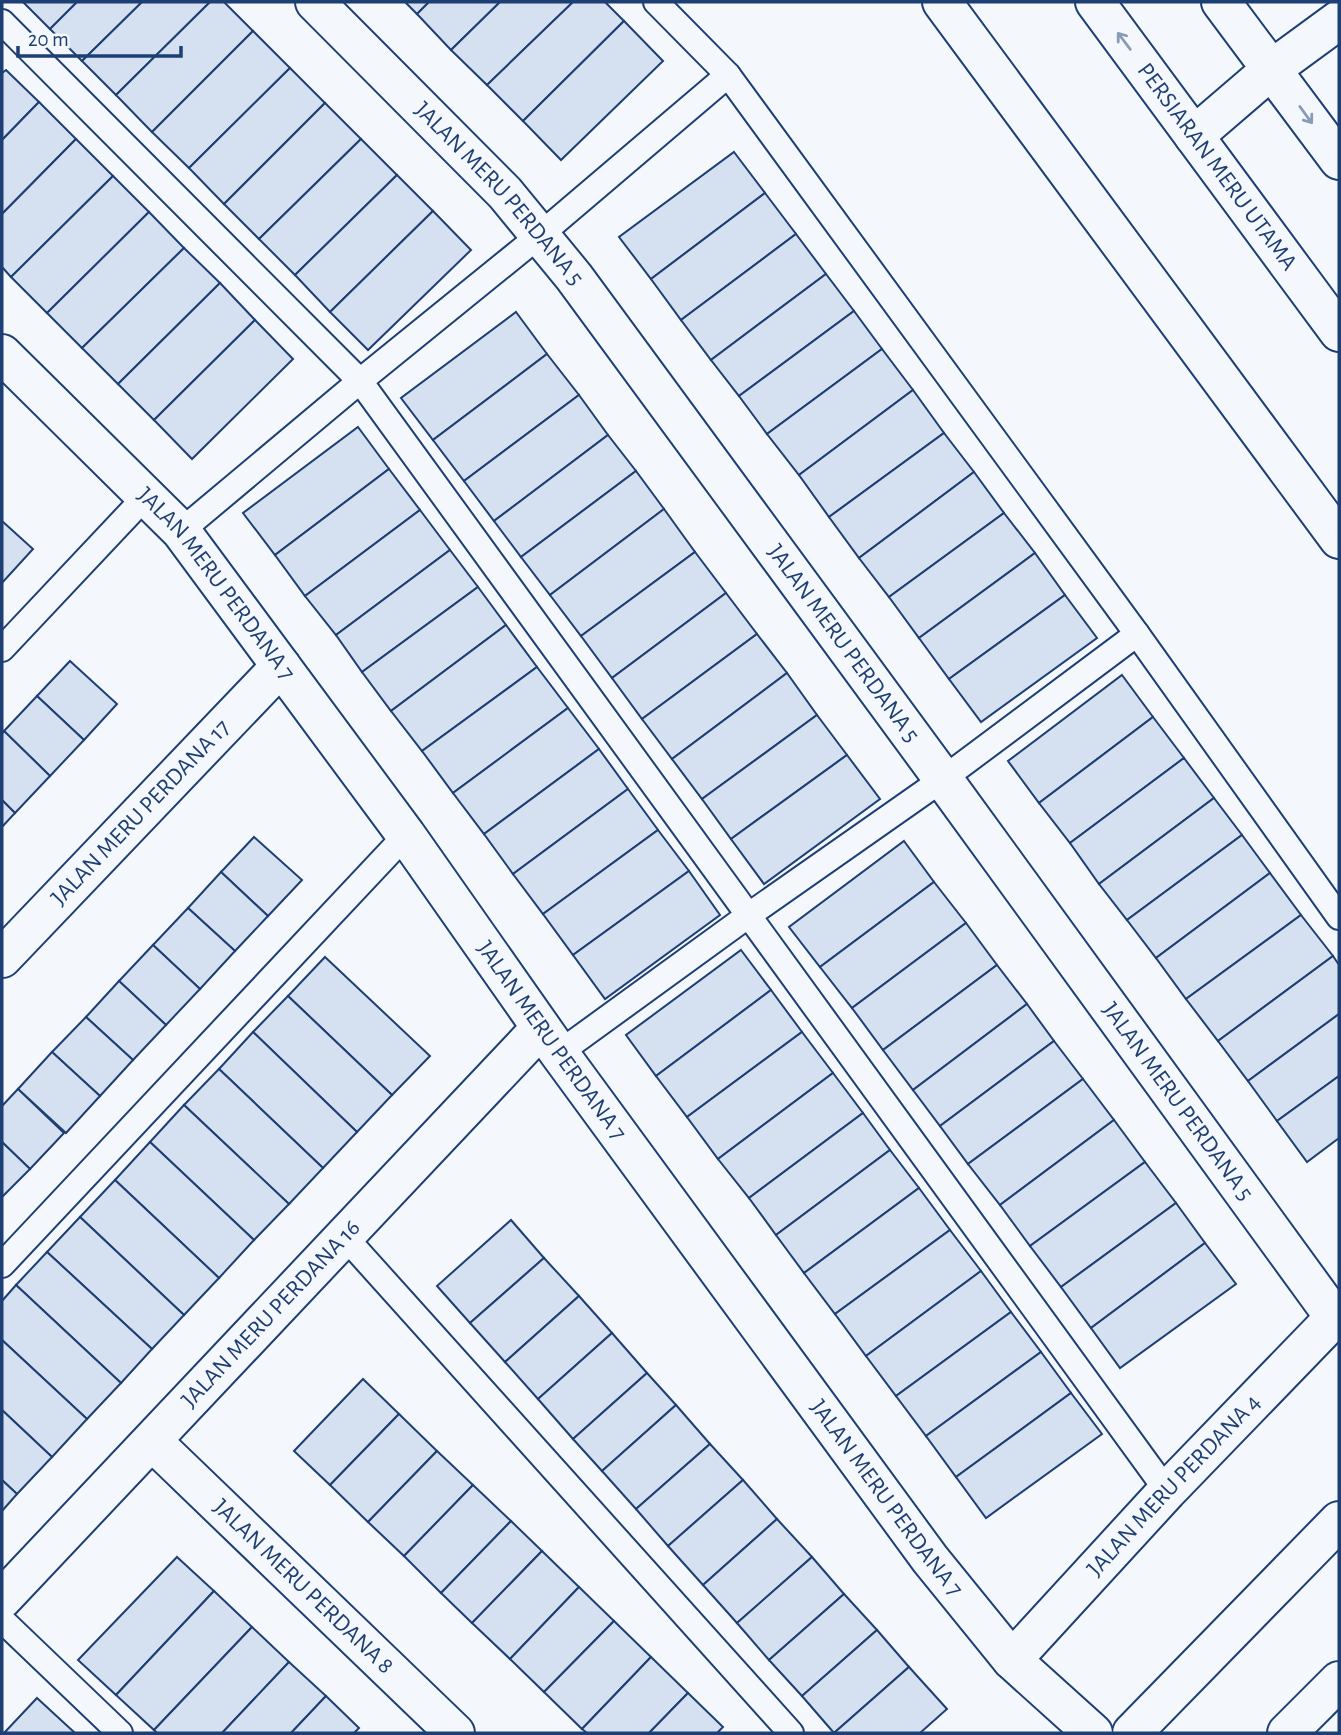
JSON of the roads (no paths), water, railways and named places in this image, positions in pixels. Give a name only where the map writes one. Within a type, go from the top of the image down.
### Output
[{"type":"street","name":"JALAN MERU PERDANA 5","points":[[314,2],[505,193],[583,289],[1337,1315]]},
{"type":"street","points":[[942,2],[1339,539]]},
{"type":"street","name":"PERSIARAN MERU UTAMA","points":[[1095,2],[1339,332]]},
{"type":"street","points":[[1221,2],[1339,160]]},
{"type":"street","points":[[1194,136],[1272,69],[1339,20]]},
{"type":"street","name":"JALAN MERU PERDANA 7","points":[[2,354],[181,531],[406,835],[550,1040],[930,1559],[1013,1660],[1093,1733]]},
{"type":"street","name":"JALAN MERU PERDANA 17","points":[[2,958],[281,666]]},
{"type":"street","name":"JALAN MERU PERDANA 16","points":[[4,1596],[345,1237],[550,1040]]},
{"type":"street","name":"JALAN MERU PERDANA 4","points":[[1013,1660],[1167,1491],[1337,1315]]},
{"type":"street","name":"JALAN MERU PERDANA 8","points":[[152,1441],[455,1733]]},
{"type":"street","points":[[1132,1733],[1339,1521]]},
{"type":"street","points":[[1287,1733],[1339,1681]]},
{"type":"lane","points":[[656,2],[728,75],[1137,634],[1339,917]]},
{"type":"lane","points":[[2,22],[360,381],[1167,1491]]},
{"type":"lane","points":[[181,531],[540,235],[728,75]]},
{"type":"lane","points":[[2,649],[147,495]]},
{"type":"lane","points":[[550,1040],[749,915],[943,779],[1137,634]]},
{"type":"lane","points":[[2,1265],[406,835]]},
{"type":"lane","points":[[345,1237],[791,1733]]},
{"type":"lane","points":[[4,1596],[120,1733]]}]
